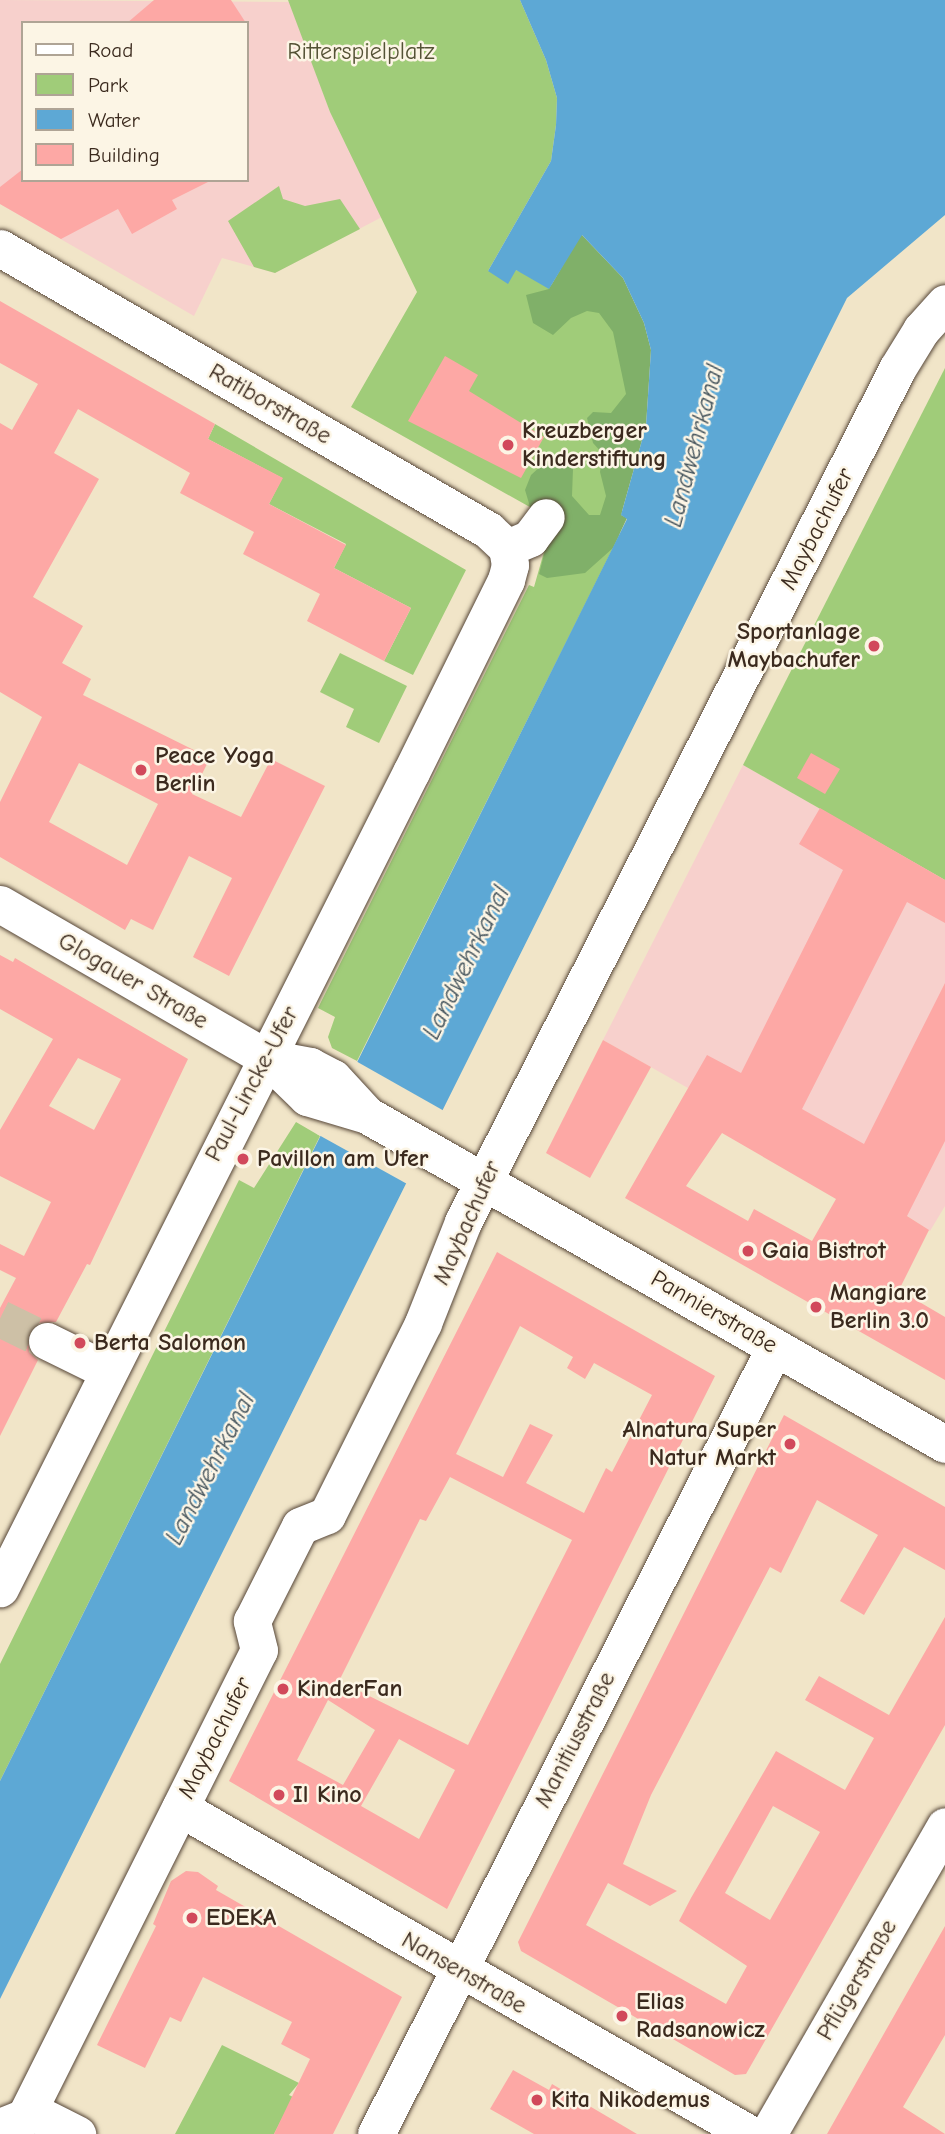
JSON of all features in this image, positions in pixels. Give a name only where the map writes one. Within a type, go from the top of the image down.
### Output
[{"type":"street","name":"Ratiborstraße","points":[[0,248],[488,530],[507,564]]},
{"type":"street","name":"Maybachufer","points":[[14,2118],[180,1808],[259,1650],[252,1622],[300,1526],[327,1515],[423,1323],[484,1181],[897,369],[921,330],[945,303]]},
{"type":"street","points":[[507,564],[546,517]]},
{"type":"street","name":"Paul-Lincke-Ufer","points":[[0,1588],[267,1058],[507,564]]},
{"type":"street","name":"Glogauer Straße","points":[[0,904],[267,1058],[296,1091],[334,1096],[367,1115]]},
{"type":"street","name":"Pannierstraße","points":[[367,1115],[945,1444]]},
{"type":"street","points":[[47,1341],[108,1371]]},
{"type":"street","name":"Manitiusstraße","points":[[376,2134],[775,1347]]},
{"type":"street","name":"Nansenstraße","points":[[180,1808],[458,1970],[750,2134]]},
{"type":"street","name":"Pflügerstraße","points":[[768,2134],[945,1826]]},
{"type":"street","points":[[14,2118],[76,2134]]},
{"type":"shaded area","points":[[0,0],[291,2],[330,112],[382,217],[275,273],[222,258],[194,316],[0,204]]},
{"type":"shaded area","points":[[743,765],[945,880],[945,1206],[930,1231],[870,1191],[603,1040]]},
{"type":"green space","name":"Ritterspielplatz","points":[[288,0],[520,0],[546,60],[557,98],[556,125],[551,161],[488,271],[516,270],[644,323],[619,536],[357,1061],[332,1048],[328,1037],[335,1017],[318,1008],[529,585],[534,587],[553,520],[351,407],[417,292],[330,112]]},
{"type":"green space","points":[[279,186],[283,199],[305,206],[340,199],[360,229],[275,273],[254,267],[228,221]]},
{"type":"green space","points":[[581,234],[623,278],[644,323],[651,350],[646,426],[621,515],[627,518],[613,548],[585,573],[547,578],[539,574],[553,520],[531,510],[525,490],[531,475],[543,464],[559,462],[573,469],[572,496],[589,515],[600,515],[606,496],[600,472],[603,454],[593,443],[587,418],[593,412],[611,413],[626,394],[613,332],[599,313],[587,311],[571,318],[553,335],[533,323],[526,295],[549,289]]},
{"type":"green space","name":"Sportanlage Maybachufer","points":[[945,368],[945,880],[743,765]]},
{"type":"green space","points":[[215,424],[466,570],[413,675],[384,661],[411,608],[334,568],[346,544],[269,504],[282,478],[208,439]]},
{"type":"green space","points":[[340,653],[407,686],[379,743],[346,727],[354,709],[320,692]]},
{"type":"green space","points":[[296,1122],[320,1136],[0,1781],[0,1664],[239,1180],[254,1188]]},
{"type":"green space","points":[[222,2045],[299,2083],[289,2095],[293,2097],[274,2134],[175,2134]]},
{"type":"water","name":"Landwehrkanal","points":[[520,0],[945,0],[945,215],[847,298],[0,1999],[0,1781],[627,519],[621,515],[646,426],[651,350],[644,323],[623,278],[582,235],[549,289],[516,270],[508,284],[488,271],[551,161],[556,125],[557,98],[546,60]]},
{"type":"pier","points":[[354,1060],[446,1112],[409,1185],[317,1134]]},
{"type":"building","points":[[154,0],[231,0],[245,21],[129,21]]},
{"type":"building","points":[[21,171],[21,182],[208,182],[172,200],[177,209],[132,234],[118,209],[61,239],[0,204],[0,187]]},
{"type":"building","points":[[0,301],[215,424],[208,439],[283,478],[269,504],[346,545],[334,568],[411,608],[384,661],[307,621],[320,594],[243,554],[254,532],[180,493],[190,473],[78,409],[54,453],[99,479],[33,597],[83,626],[62,663],[91,679],[83,695],[210,758],[192,794],[241,817],[271,759],[325,786],[229,976],[193,957],[232,878],[189,856],[153,930],[131,919],[125,930],[0,857],[0,802],[42,717],[0,692],[0,423],[12,430],[38,384],[0,363]],"holes":[[[79,763],[158,804],[127,865],[49,822]]]},
{"type":"building","points":[[445,356],[478,375],[469,391],[544,437],[521,478],[408,421]]},
{"type":"building","points":[[811,753],[840,769],[825,794],[797,778]]},
{"type":"building","points":[[820,808],[945,880],[945,923],[907,902],[802,1109],[864,1144],[945,983],[945,1141],[907,1216],[929,1230],[899,1290],[945,1317],[945,1380],[625,1198],[707,1055],[741,1073],[843,870],[799,844]],"holes":[[[722,1133],[836,1199],[812,1241],[754,1209],[748,1221],[686,1186]]]},
{"type":"building","points":[[0,955],[13,962],[15,958],[188,1059],[90,1265],[87,1264],[56,1322],[36,1323],[28,1332],[29,1352],[38,1360],[0,1436],[0,1308],[16,1278],[0,1270],[0,1244],[24,1256],[51,1202],[0,1176],[0,1130],[53,1039],[0,1009]],"holes":[[[78,1058],[121,1079],[94,1130],[49,1106]]]},
{"type":"building","points":[[603,1040],[651,1067],[590,1178],[546,1153]]},
{"type":"building","points":[[497,1252],[715,1376],[447,1909],[229,1781]],"holes":[[[520,1326],[573,1357],[567,1368],[585,1379],[594,1363],[652,1395],[612,1472],[606,1468],[584,1513],[526,1483],[553,1435],[530,1424],[503,1477],[456,1454]],[[450,1477],[572,1540],[468,1745],[339,1681],[420,1519],[426,1521]],[[328,1700],[375,1730],[343,1785],[297,1760]],[[399,1739],[455,1770],[419,1839],[361,1806]]]},
{"type":"building","points":[[784,1415],[945,1507],[945,1570],[904,1547],[864,1615],[840,1601],[878,1535],[817,1500],[781,1573],[770,1567],[651,1795],[623,1864],[677,1891],[650,1906],[608,1883],[586,1925],[726,2004],[747,1966],[679,1921],[691,1898],[776,1751],[845,1790],[874,1738],[805,1700],[819,1676],[889,1715],[945,1617],[945,1725],[746,2074],[735,2075],[521,1951],[518,1942]],"holes":[[[773,1806],[820,1832],[770,1920],[725,1893]]]},
{"type":"building","points":[[186,1871],[198,1872],[218,1886],[216,1890],[402,1997],[333,2134],[274,2134],[310,2059],[281,2044],[292,2022],[203,1977],[181,2022],[170,2017],[145,2068],[97,2045],[156,1926],[153,1924],[171,1881]]},
{"type":"building","points":[[945,1926],[945,2035],[903,2107],[945,2134],[827,2134]]},
{"type":"building","name":"Kita Nikodemus","points":[[513,2070],[549,2090],[552,2084],[637,2134],[534,2134],[490,2109]]},
{"type":"tunnel","points":[[0,1318],[47,1341]]},
{"type":"place","name":"Kreuzberger Kinderstiftung","points":[[508,445]]},
{"type":"place","name":"Sportanlage Maybachufer","points":[[874,646]]},
{"type":"place","name":"Peace Yoga Berlin","points":[[141,770]]},
{"type":"place","name":"Pavillon am Ufer","points":[[243,1159]]},
{"type":"place","name":"Gaia Bistrot","points":[[748,1251]]},
{"type":"place","name":"Mangiare Berlin 3.0","points":[[816,1307]]},
{"type":"place","name":"Berta Salomon","points":[[80,1343]]},
{"type":"place","name":"Alnatura Super Natur Markt","points":[[790,1444]]},
{"type":"place","name":"KinderFan","points":[[283,1689]]},
{"type":"place","name":"Il Kino","points":[[279,1795]]},
{"type":"place","name":"EDEKA","points":[[192,1918]]},
{"type":"place","name":"Elias Radsanowicz","points":[[622,2016]]},
{"type":"place","name":"Kita Nikodemus","points":[[537,2100]]}]
